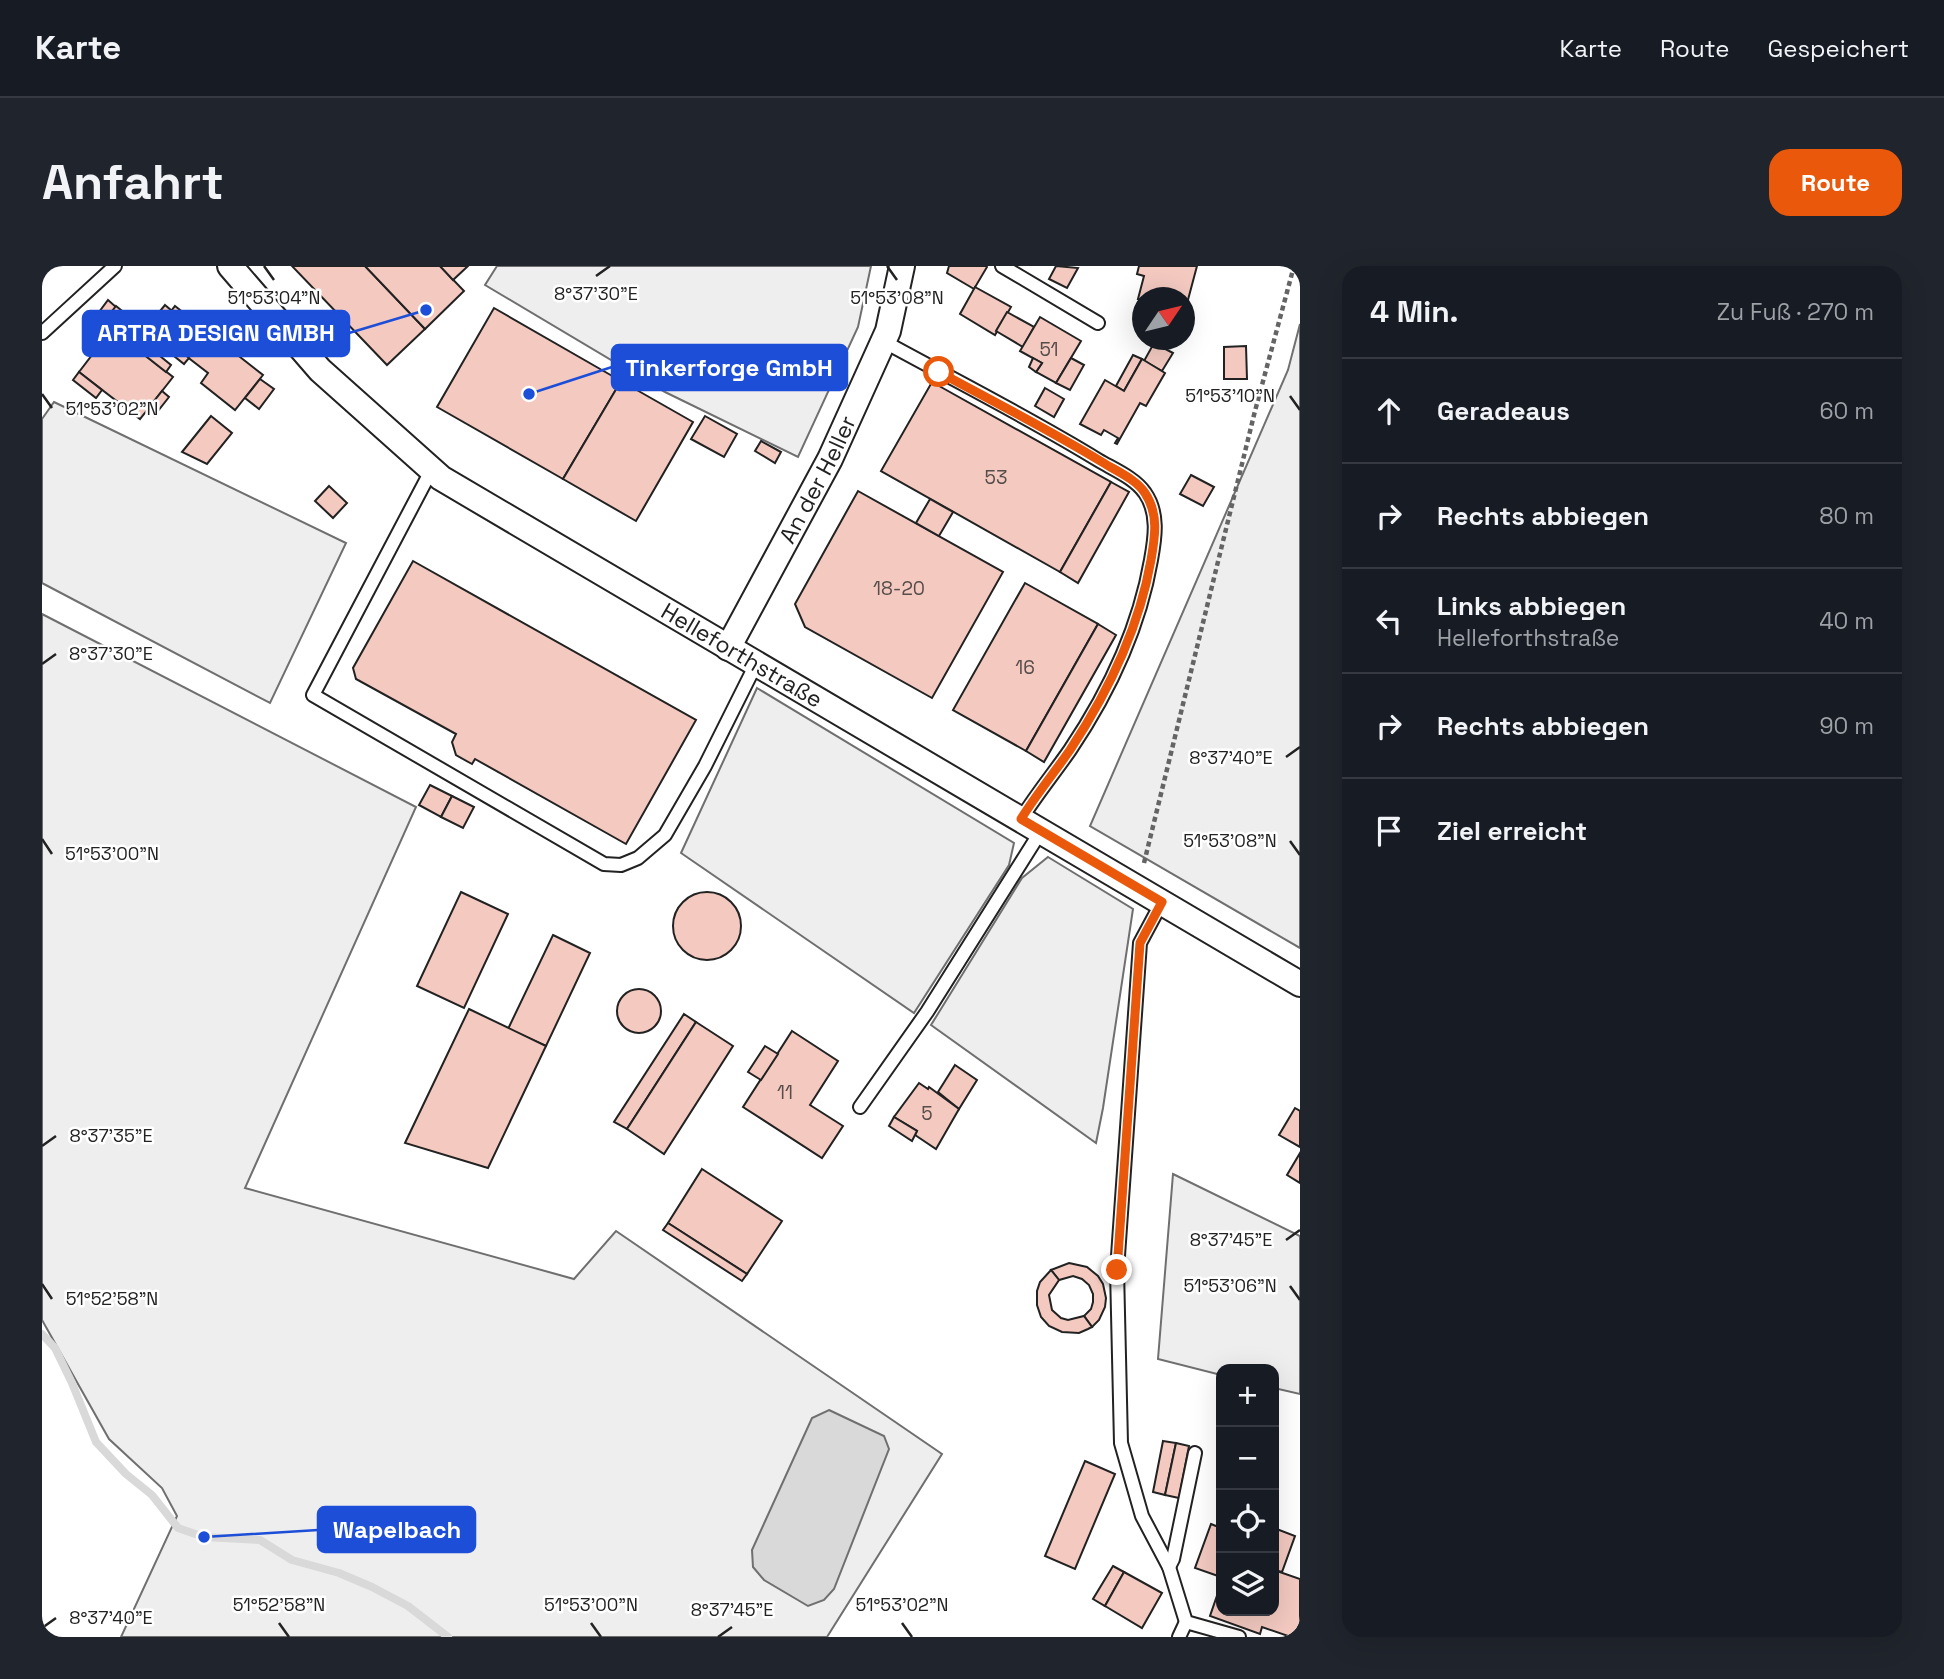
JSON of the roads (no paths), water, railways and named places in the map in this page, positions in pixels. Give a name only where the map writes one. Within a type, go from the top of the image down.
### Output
[{"type":"street","name":"Helleforthstraße","points":[[230,266],[320,370],[442,478],[1300,984]]},
{"type":"street","name":"An der Heller","points":[[728,648],[830,459],[888,331],[902,266]]},
{"type":"lane","points":[[42,333],[115,266]]},
{"type":"lane","points":[[1002,266],[1098,323]]},
{"type":"lane","points":[[859,1107],[927,1012],[1031,825],[1039,790],[1070,750],[1109,687],[1136,624],[1156,532],[1153,509],[1145,492],[1132,481],[1082,450],[883,341]]},
{"type":"lane","points":[[432,469],[313,695],[604,864],[621,865],[638,858],[665,835],[705,765],[756,664]]},
{"type":"lane","points":[[1162,902],[1140,943],[1117,1270],[1121,1443],[1142,1516],[1169,1567],[1186,1622],[1179,1637]]},
{"type":"lane","points":[[1169,1567],[1195,1453]]},
{"type":"lane","points":[[1186,1622],[1239,1637]]},
{"type":"waterway","points":[[42,1334],[55,1348],[96,1442],[126,1474],[152,1495],[178,1528],[204,1537],[260,1540],[292,1560],[339,1573],[372,1587],[408,1606],[448,1637]]},
{"type":"place","name":"ARTRA DESIGN GMBH","points":[[426,310]]},
{"type":"place","name":"Tinkerforge GmbH","points":[[529,394]]},
{"type":"place","name":"Wapelbach","points":[[204,1537]]}]
